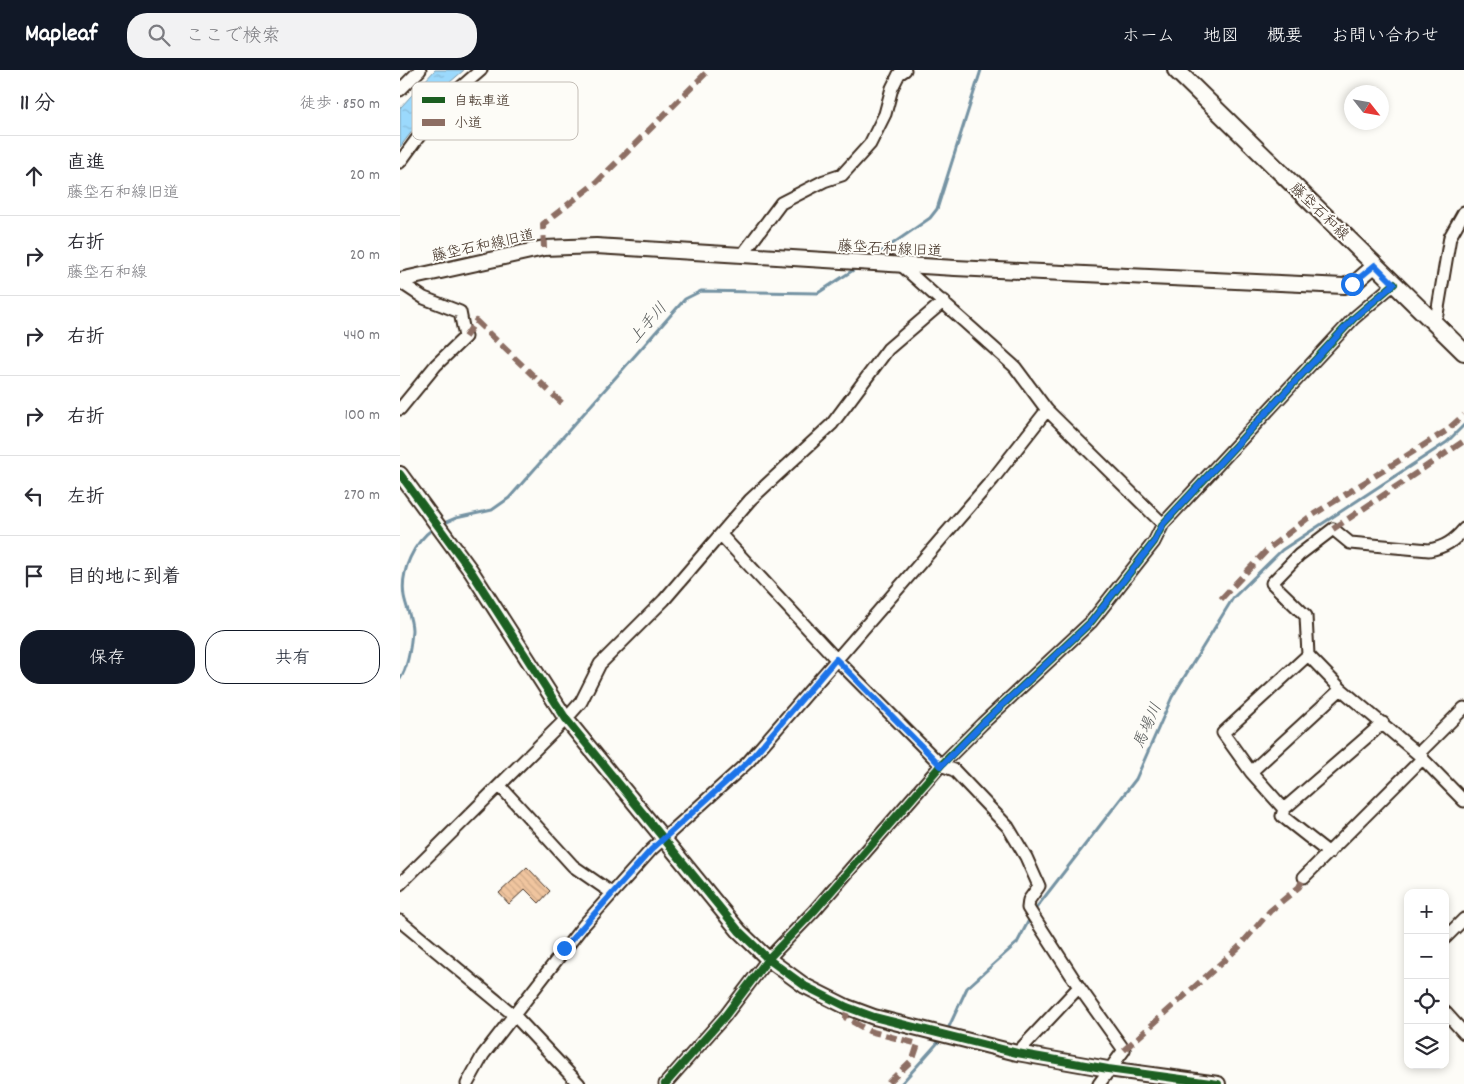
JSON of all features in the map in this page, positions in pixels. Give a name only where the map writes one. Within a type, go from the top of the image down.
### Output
[{"type":"main road","name":"藤垈石和線","points":[[1176,70],[1464,352]]},
{"type":"street","points":[[400,90],[420,70]]},
{"type":"street","points":[[467,82],[481,70]]},
{"type":"street","points":[[742,255],[781,203],[842,175],[870,144],[885,114],[898,74],[905,70]]},
{"type":"street","points":[[400,162],[416,140]]},
{"type":"street","points":[[1431,320],[1437,314],[1450,237],[1464,212]]},
{"type":"street","name":"藤垈石和線旧道","points":[[400,281],[544,248],[596,246],[901,265],[1344,286],[1357,281],[1375,265]]},
{"type":"street","points":[[901,265],[944,301],[1015,367],[1047,410],[1163,524]]},
{"type":"street","points":[[400,281],[424,298],[460,312],[465,337],[436,365],[400,409]]},
{"type":"street","points":[[665,1084],[725,1016],[768,959],[814,911],[941,766],[982,724],[1091,622],[1154,542],[1163,524],[1354,318],[1394,284]]},
{"type":"street","points":[[400,884],[566,719],[581,702],[600,664],[664,600],[750,500],[832,424],[888,349],[944,301]]},
{"type":"street","points":[[467,1084],[483,1055],[515,1016],[564,948],[612,893],[664,839],[748,762],[993,479],[1047,410]]},
{"type":"street","points":[[400,474],[439,526],[566,719],[739,931],[768,959],[805,986],[846,1007],[934,1034],[1017,1053],[1108,1069],[1218,1084]]},
{"type":"street","points":[[1464,529],[1456,538],[1442,548],[1429,550],[1350,543],[1333,529],[1299,556],[1272,583],[1306,616],[1308,655],[1340,689],[1383,723],[1420,756],[1464,801]]},
{"type":"street","points":[[721,535],[836,659],[941,766],[954,770],[1008,827],[1026,857],[1039,886],[1029,900],[1028,908],[1079,987],[1124,1050],[1108,1069],[1099,1084]]},
{"type":"street","points":[[1284,809],[1251,772],[1223,733],[1308,655]]},
{"type":"street","points":[[1251,772],[1340,689]]},
{"type":"street","points":[[1304,877],[1464,708]]},
{"type":"street","points":[[1329,852],[1282,816],[1284,809],[1383,723]]},
{"type":"street","points":[[500,786],[573,866],[612,893]]},
{"type":"street","points":[[1449,934],[1464,919]]},
{"type":"street","points":[[400,921],[515,1016],[579,1084]]},
{"type":"street","points":[[1017,1053],[1079,987]]},
{"type":"street","points":[[1449,1016],[1464,1033]]},
{"type":"water","points":[[435,70],[464,70],[450,82],[424,82]]},
{"type":"water","points":[[412,95],[412,131],[400,147],[400,108]]},
{"type":"building","points":[[527,867],[550,891],[539,903],[525,889],[509,904],[499,893]]},
{"type":"waterway","name":"上手川","points":[[872,258],[930,218],[937,209],[981,70]]},
{"type":"waterway","name":"上手川","points":[[442,524],[456,518],[492,510],[509,498],[685,299],[701,291],[818,293],[858,267]]},
{"type":"waterway","name":"馬場川","points":[[1033,912],[1136,779],[1172,697],[1233,598],[1282,550],[1447,442],[1464,425]]},
{"type":"waterway","name":"上手川","points":[[400,679],[407,662],[412,630],[403,586],[406,567],[420,541],[434,528]]},
{"type":"waterway","name":"馬場川","points":[[947,1031],[967,988],[1017,943],[1030,918]]},
{"type":"waterway","name":"馬場川","points":[[901,1084],[942,1038]]},
{"type":"marked path","points":[[544,248],[543,224],[597,182],[709,70]]},
{"type":"marked path","points":[[465,337],[476,321],[566,407]]},
{"type":"marked path","points":[[1221,599],[1268,549],[1308,518],[1446,431],[1464,415]]},
{"type":"marked path","points":[[1333,529],[1464,441]]},
{"type":"marked path","points":[[1124,1050],[1239,947],[1270,911],[1299,887],[1304,877]]},
{"type":"marked path","points":[[847,1007],[846,1018],[869,1031],[918,1044],[913,1059],[887,1084]]},
{"type":"cycle path","points":[[665,1084],[725,1016],[768,959],[814,911],[941,765],[1091,622],[1154,542],[1163,524],[1354,318],[1394,284]]},
{"type":"cycle path","points":[[400,474],[471,571],[566,719],[739,931],[768,959],[805,986],[847,1007],[874,1017],[1017,1053],[1108,1069],[1218,1084]]},
{"type":"route","points":[[564,948],[651,850],[748,762],[836,659],[941,766],[982,724],[1091,622],[1154,542],[1163,524],[1354,318],[1394,284],[1375,265],[1352,284]]}]
